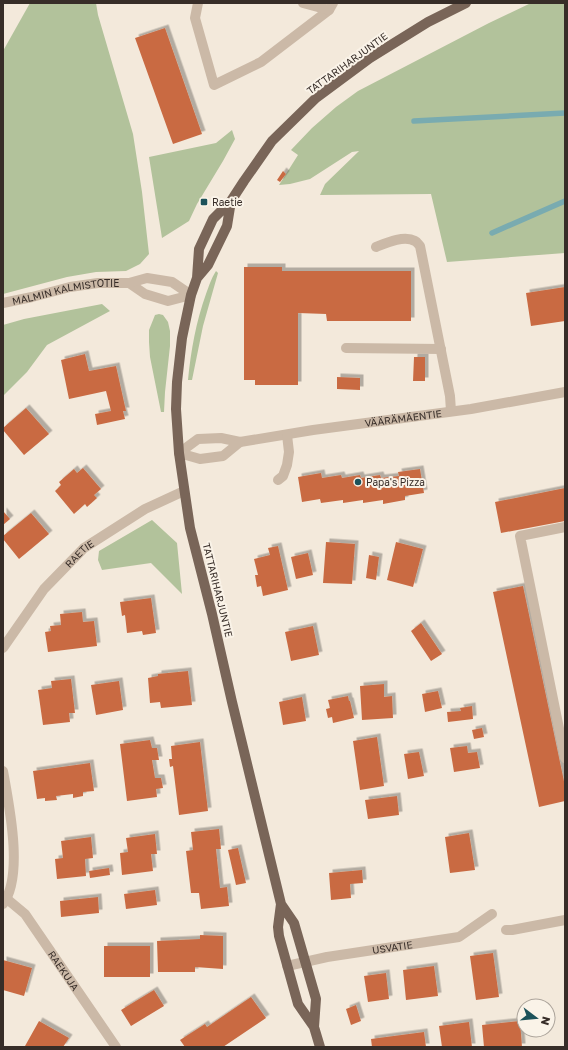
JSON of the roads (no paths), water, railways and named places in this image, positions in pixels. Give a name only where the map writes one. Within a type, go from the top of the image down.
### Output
[{"type":"main road","name":"TATTARIHARJUNTIE","points":[[314,1027],[316,999],[294,923],[281,904],[190,528],[179,452],[176,409],[177,382],[182,338],[191,295],[197,278],[199,249],[204,237],[213,219],[231,201],[272,141],[316,98],[370,58],[428,22],[466,3]]},
{"type":"main road","name":"TATTARIHARJUNTIE","points":[[197,278],[208,265],[227,226],[231,201]]},
{"type":"main road","name":"TATTARIHARJUNTIE","points":[[281,904],[278,927],[287,966],[298,1004],[314,1027],[320,1047]]},
{"type":"street","points":[[198,3],[195,18],[214,85],[261,62],[331,6]]},
{"type":"street","points":[[303,3],[331,6]]},
{"type":"street","points":[[376,247],[393,241],[404,240],[414,240],[420,246],[450,396],[451,411]]},
{"type":"street","name":"MALMIN KALMISTOTIE","points":[[3,303],[70,287],[98,283],[129,283],[147,278],[172,282],[191,295]]},
{"type":"street","name":"MALMIN KALMISTOTIE","points":[[129,283],[145,294],[168,301],[191,295]]},
{"type":"street","points":[[346,348],[441,349]]},
{"type":"street","name":"VÄÄRÄMÄENTIE","points":[[179,452],[198,440],[221,438],[240,442],[313,430],[451,411],[565,392]]},
{"type":"street","points":[[278,480],[283,476],[288,459],[289,452],[287,435]]},
{"type":"street","points":[[179,452],[200,459],[223,456],[240,442]]},
{"type":"street","name":"RAETIE","points":[[3,648],[44,589],[84,548],[145,509],[184,491]]},
{"type":"street","points":[[565,528],[520,536],[565,758]]},
{"type":"street","points":[[3,771],[12,821],[14,869],[11,886],[5,901]]},
{"type":"street","name":"RAEKUJA","points":[[5,901],[25,914],[116,1047]]},
{"type":"street","name":"USVATIE","points":[[287,966],[327,957],[459,937],[492,914]]},
{"type":"street","points":[[506,930],[565,920]]},
{"type":"waterway","points":[[414,121],[565,113]]},
{"type":"waterway","points":[[492,233],[565,201]]},
{"type":"place","name":"Raetie","points":[[204,202]]},
{"type":"place","name":"Papa's Pizza","points":[[358,482]]}]
